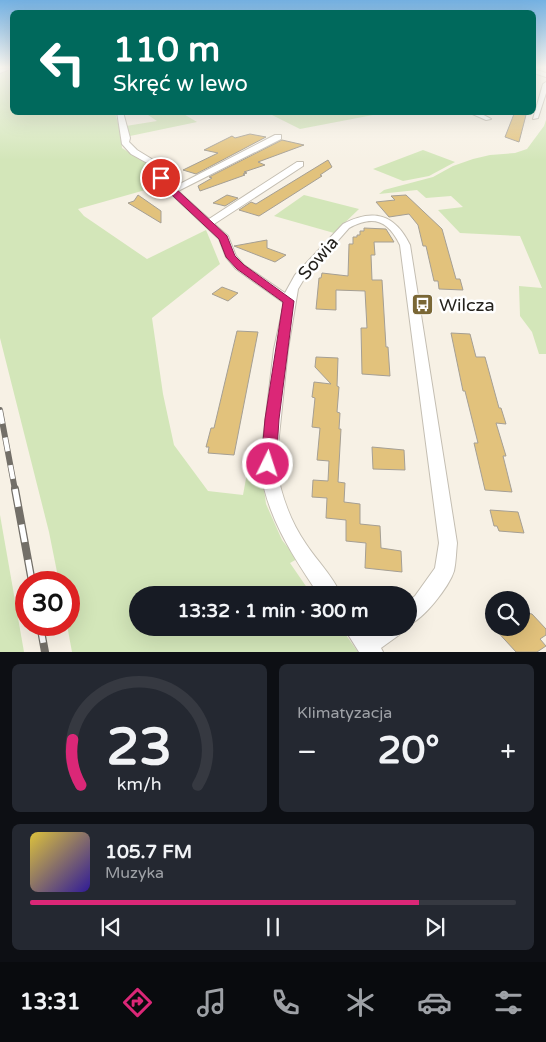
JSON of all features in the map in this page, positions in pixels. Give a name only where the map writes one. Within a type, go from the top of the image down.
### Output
[{"type":"street","points":[[536,115],[541,98]]},
{"type":"street","points":[[121,115],[126,138],[125,142],[128,147],[152,163],[172,190],[224,238],[231,257],[240,267],[289,301]]},
{"type":"street","points":[[478,115],[488,119]]},
{"type":"street","points":[[172,190],[181,188],[278,136]]},
{"type":"street","points":[[208,224],[300,164]]},
{"type":"street","name":"Sowia","points":[[325,586],[298,548],[278,507],[270,482],[269,447],[292,290],[299,277],[346,226],[354,221],[374,218],[384,220],[395,227],[405,245],[448,543],[444,571],[417,607]]},
{"type":"street","points":[[361,636],[370,648],[383,636]]},
{"type":"green space","points":[[0,98],[10,98],[10,115],[116,115],[121,133],[122,148],[147,164],[163,185],[78,209],[84,216],[147,259],[206,230],[220,264],[152,318],[163,394],[174,445],[208,491],[243,495],[250,457],[260,458],[266,504],[282,540],[297,559],[290,563],[306,586],[129,586],[129,636],[347,636],[358,652],[72,652],[69,636],[80,636],[80,571],[57,571],[49,532],[0,338]]},
{"type":"green space","points":[[148,115],[185,115],[197,122],[130,136],[126,126],[157,121]]},
{"type":"green space","points":[[272,115],[373,115],[300,129]]},
{"type":"green space","points":[[546,120],[546,354],[539,354],[532,332],[520,316],[519,286],[542,288],[520,236],[460,233],[438,210],[463,207],[451,196],[426,198],[417,190],[379,194],[384,190],[433,177],[453,166],[473,159],[490,155],[515,153],[527,149],[544,126]]},
{"type":"green space","points":[[423,150],[455,162],[429,176],[403,181],[373,169]]},
{"type":"green space","points":[[304,195],[359,209],[334,233],[274,216]]},
{"type":"green space","points":[[0,515],[15,601],[15,636],[21,636],[24,652],[0,652]]},
{"type":"building","points":[[514,115],[526,115],[519,142],[505,137]]},
{"type":"building","points":[[250,134],[266,137],[196,174],[183,170],[218,153],[204,150],[232,136],[235,138]]},
{"type":"building","points":[[282,140],[304,145],[258,162],[265,165],[244,172],[247,173],[243,174],[245,175],[200,191],[198,186],[212,178],[209,177]]},
{"type":"building","points":[[328,160],[332,167],[320,175],[322,176],[259,216],[239,210],[251,202],[256,204]]},
{"type":"building","points":[[138,195],[161,211],[161,223],[128,203],[134,201]]},
{"type":"building","points":[[227,195],[238,198],[225,206],[213,203]]},
{"type":"building","points":[[406,195],[442,229],[456,279],[460,279],[463,290],[439,289],[438,281],[434,281],[426,246],[423,246],[418,225],[409,214],[389,217],[376,202],[395,200],[391,196]]},
{"type":"building","points":[[364,228],[386,229],[394,242],[374,242],[375,255],[371,255],[372,280],[382,280],[386,347],[388,347],[390,376],[362,374],[361,328],[367,328],[365,291],[336,290],[336,310],[316,309],[319,278],[321,278],[322,273],[348,276],[349,244],[353,244],[353,237],[360,235],[360,231],[364,231]]},
{"type":"building","points":[[267,240],[267,248],[286,255],[275,262],[234,246]]},
{"type":"building","points":[[222,287],[238,293],[228,301],[212,294]]},
{"type":"building","points":[[237,331],[258,332],[234,455],[208,453],[209,447],[206,447],[211,428],[214,428]]},
{"type":"building","points":[[451,333],[470,334],[476,357],[485,357],[499,408],[501,408],[506,424],[496,423],[506,456],[503,456],[512,492],[485,490],[474,443],[478,443],[465,391],[463,391]]},
{"type":"building","points":[[316,357],[338,358],[337,386],[339,387],[337,412],[340,413],[339,429],[341,429],[338,482],[345,483],[344,502],[360,504],[360,524],[380,526],[381,548],[401,551],[402,572],[365,568],[366,543],[346,541],[346,520],[326,518],[327,498],[312,497],[313,480],[328,481],[329,461],[317,460],[320,428],[312,427],[315,398],[312,397],[314,382],[331,384],[315,367]]},
{"type":"building","points":[[372,447],[404,450],[405,470],[373,469]]},
{"type":"building","points":[[490,510],[518,512],[524,533],[499,531],[497,526],[494,526]]},
{"type":"building","points":[[530,614],[532,614],[546,629],[546,635],[540,639],[546,646],[537,652],[516,652],[501,636],[530,636]]},
{"type":"railway","points":[[0,410],[15,490]]},
{"type":"railway","points":[[15,489],[30,571]]},
{"type":"railway","points":[[42,636],[45,652]]},
{"type":"place","name":"Wilcza","points":[[423,305]]},
{"type":"route","points":[[161,178],[194,212],[224,238],[231,257],[240,267],[289,301],[281,349],[268,464]]}]
